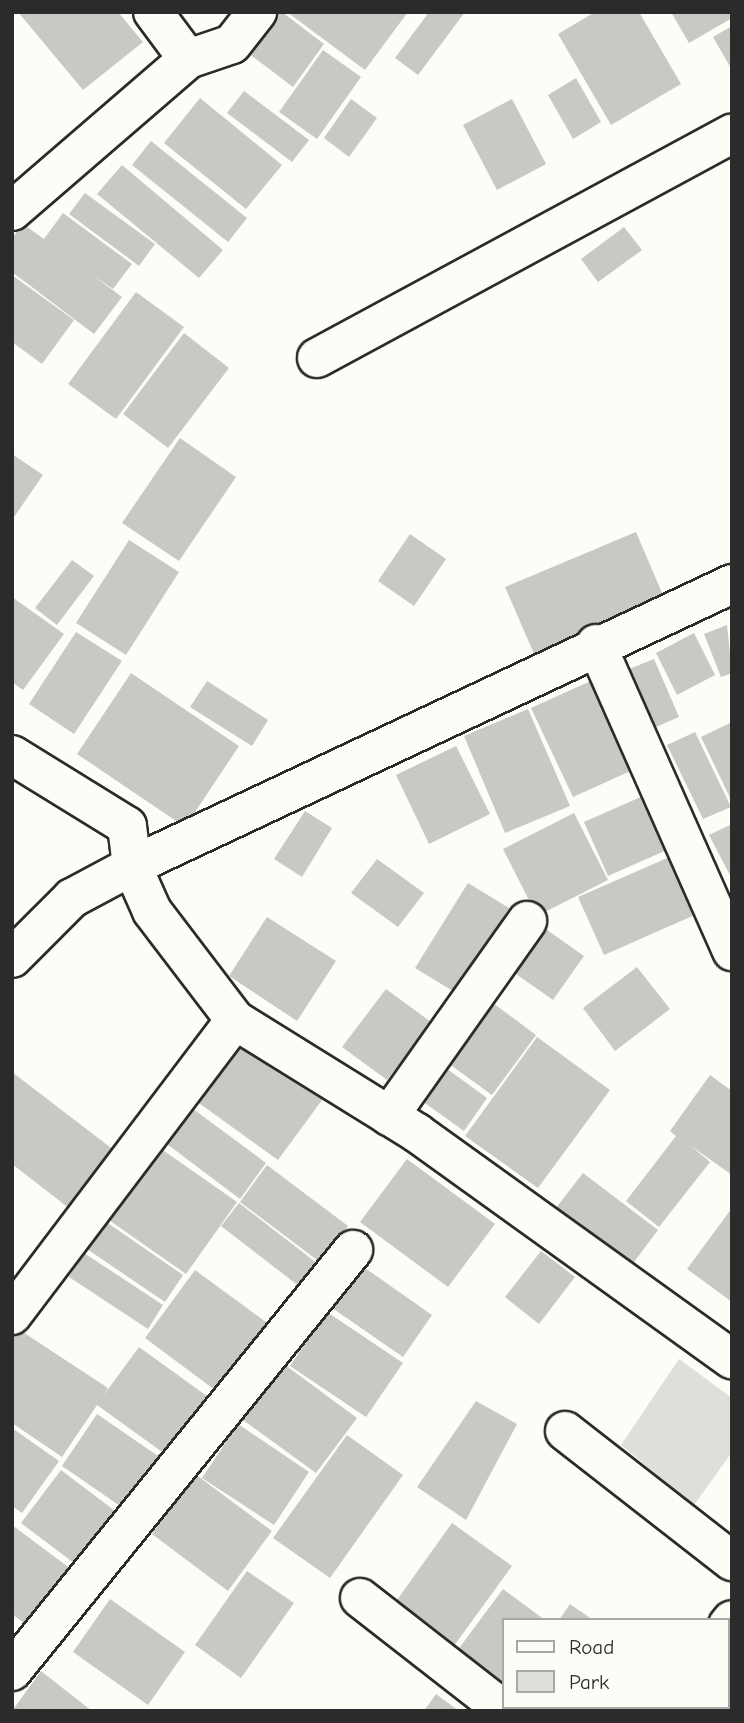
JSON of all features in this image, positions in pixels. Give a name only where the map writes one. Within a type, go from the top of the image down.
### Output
[{"type":"street","points":[[153,12],[188,59]]},
{"type":"street","points":[[12,211],[188,59],[232,44],[257,12]]},
{"type":"street","points":[[317,358],[732,134]]},
{"type":"street","points":[[12,958],[72,898],[132,866],[596,644],[732,584]]},
{"type":"street","points":[[596,644],[728,930]]},
{"type":"street","points":[[12,755],[127,826],[132,866],[152,911],[234,1020],[389,1116],[659,1303],[732,1359]]},
{"type":"street","points":[[389,1116],[527,921]]},
{"type":"street","points":[[19,1291],[234,1020]]},
{"type":"street","points":[[12,1671],[353,1250]]},
{"type":"street","points":[[565,1431],[732,1560]]},
{"type":"street","points":[[360,1598],[505,1711]]},
{"type":"green space","points":[[679,1359],[732,1398],[732,1452],[694,1505],[621,1445]]},
{"type":"building","points":[[18,12],[118,12],[143,42],[83,90]]},
{"type":"building","points":[[266,12],[282,12],[324,44],[293,87],[240,47]]},
{"type":"building","points":[[287,12],[408,12],[365,70]]},
{"type":"building","points":[[429,12],[465,12],[418,75],[395,58]]},
{"type":"building","points":[[595,12],[639,12],[681,84],[611,125],[558,34]]},
{"type":"building","points":[[671,12],[732,12],[732,18],[689,43]]},
{"type":"building","points":[[732,26],[732,70],[713,37]]},
{"type":"building","points":[[323,50],[361,77],[317,139],[279,112]]},
{"type":"building","points":[[576,78],[601,122],[573,139],[548,95]]},
{"type":"building","points":[[244,91],[309,140],[292,162],[227,113]]},
{"type":"building","points":[[200,98],[282,165],[246,209],[164,143]]},
{"type":"building","points":[[351,99],[377,118],[349,157],[324,138]]},
{"type":"building","points":[[512,99],[546,164],[497,190],[463,125]]},
{"type":"building","points":[[151,141],[247,218],[228,242],[132,165]]},
{"type":"building","points":[[122,165],[223,250],[199,278],[97,194]]},
{"type":"building","points":[[85,193],[155,244],[139,266],[69,214]]},
{"type":"building","points":[[63,213],[132,264],[113,289],[90,273],[122,297],[94,334],[12,272],[12,238],[23,224],[44,239]]},
{"type":"building","points":[[624,227],[642,250],[598,282],[581,259]]},
{"type":"building","points":[[12,275],[74,320],[42,364],[12,342]]},
{"type":"building","points":[[136,292],[184,327],[116,419],[68,384]]},
{"type":"building","points":[[184,333],[229,368],[168,448],[123,414]]},
{"type":"building","points":[[180,438],[236,477],[179,561],[122,523]]},
{"type":"building","points":[[12,454],[43,475],[12,520]]},
{"type":"building","points":[[636,532],[665,600],[535,656],[505,587]]},
{"type":"building","points":[[410,534],[446,559],[414,606],[378,581]]},
{"type":"building","points":[[129,540],[179,572],[126,655],[76,623]]},
{"type":"building","points":[[72,560],[94,576],[57,625],[35,608]]},
{"type":"building","points":[[12,597],[64,634],[23,690],[12,682]]},
{"type":"building","points":[[727,625],[732,673],[721,677],[704,634]]},
{"type":"building","points":[[76,632],[122,661],[74,734],[29,704]]},
{"type":"building","points":[[694,633],[715,675],[677,695],[656,653]]},
{"type":"building","points":[[654,659],[679,717],[649,730],[624,671]]},
{"type":"building","points":[[131,673],[239,746],[185,827],[77,754]]},
{"type":"building","points":[[604,675],[646,764],[573,797],[531,708]]},
{"type":"building","points":[[207,681],[268,720],[252,746],[190,707]]},
{"type":"building","points":[[528,709],[570,806],[505,833],[464,736]]},
{"type":"building","points":[[732,722],[732,802],[701,737]]},
{"type":"building","points":[[695,732],[731,807],[703,819],[667,745]]},
{"type":"building","points":[[456,746],[490,814],[429,844],[396,775]]},
{"type":"building","points":[[652,792],[676,846],[608,876],[584,822]]},
{"type":"building","points":[[305,811],[332,828],[302,877],[274,859]]},
{"type":"building","points":[[574,813],[608,880],[537,916],[503,849]]},
{"type":"building","points":[[732,824],[732,879],[709,835]]},
{"type":"building","points":[[681,852],[706,910],[604,955],[578,897]]},
{"type":"building","points":[[377,859],[424,893],[398,927],[351,893]]},
{"type":"building","points":[[468,883],[509,908],[456,993],[415,968]]},
{"type":"building","points":[[267,917],[336,961],[297,1021],[229,976]]},
{"type":"building","points":[[540,925],[584,956],[553,1000],[509,969]]},
{"type":"building","points":[[637,967],[670,1009],[615,1051],[583,1008]]},
{"type":"building","points":[[386,989],[431,1022],[387,1080],[342,1047]]},
{"type":"building","points":[[485,997],[536,1035],[492,1095],[441,1058]]},
{"type":"building","points":[[238,1034],[325,1096],[278,1160],[192,1098]]},
{"type":"building","points":[[537,1037],[610,1090],[538,1188],[465,1136]]},
{"type":"building","points":[[439,1063],[487,1098],[464,1131],[415,1096]]},
{"type":"building","points":[[12,1072],[119,1154],[74,1212],[12,1164]]},
{"type":"building","points":[[710,1075],[732,1091],[732,1175],[691,1146],[710,1162],[659,1227],[626,1201],[676,1136],[670,1131]]},
{"type":"building","points":[[185,1103],[266,1163],[240,1199],[159,1138]]},
{"type":"building","points":[[157,1146],[237,1202],[186,1274],[106,1218]]},
{"type":"building","points":[[407,1159],[495,1224],[448,1287],[360,1222]]},
{"type":"building","points":[[267,1165],[348,1226],[321,1263],[240,1202]]},
{"type":"building","points":[[583,1173],[658,1230],[628,1270],[552,1213]]},
{"type":"building","points":[[239,1203],[318,1264],[300,1287],[221,1226]]},
{"type":"building","points":[[732,1208],[732,1302],[687,1269]]},
{"type":"building","points":[[102,1219],[183,1275],[165,1302],[84,1247]]},
{"type":"building","points":[[541,1251],[575,1277],[539,1324],[505,1297]]},
{"type":"building","points":[[84,1253],[163,1305],[148,1329],[69,1277]]},
{"type":"building","points":[[355,1261],[432,1315],[403,1357],[325,1303]]},
{"type":"building","points":[[195,1270],[274,1328],[223,1396],[145,1338]]},
{"type":"building","points":[[327,1312],[403,1363],[366,1417],[290,1366]]},
{"type":"building","points":[[12,1325],[108,1388],[103,1396],[139,1347],[211,1399],[169,1457],[97,1405],[62,1457],[12,1423]]},
{"type":"building","points":[[277,1359],[357,1418],[316,1473],[236,1415]]},
{"type":"building","points":[[476,1401],[517,1424],[466,1520],[417,1487]]},
{"type":"building","points":[[97,1414],[171,1465],[136,1517],[62,1466]]},
{"type":"building","points":[[238,1424],[309,1472],[274,1525],[202,1478]]},
{"type":"building","points":[[12,1428],[59,1461],[22,1513],[12,1506]]},
{"type":"building","points":[[347,1435],[403,1475],[330,1578],[273,1538]]},
{"type":"building","points":[[61,1470],[127,1520],[87,1573],[21,1523]]},
{"type":"building","points":[[195,1474],[272,1531],[228,1591],[152,1534]]},
{"type":"building","points":[[452,1523],[512,1566],[451,1650],[392,1607]]},
{"type":"building","points":[[12,1525],[79,1575],[36,1632],[12,1614]]},
{"type":"building","points":[[247,1571],[294,1603],[241,1678],[195,1645]]},
{"type":"building","points":[[503,1589],[542,1618],[503,1618],[503,1685],[457,1651]]},
{"type":"building","points":[[110,1599],[185,1652],[148,1705],[73,1652]]},
{"type":"building","points":[[570,1604],[590,1618],[560,1618]]},
{"type":"building","points":[[41,1671],[92,1711],[12,1711]]},
{"type":"building","points":[[436,1694],[459,1711],[424,1711]]},
{"type":"building","points":[[568,1709],[606,1709],[604,1711]]}]
